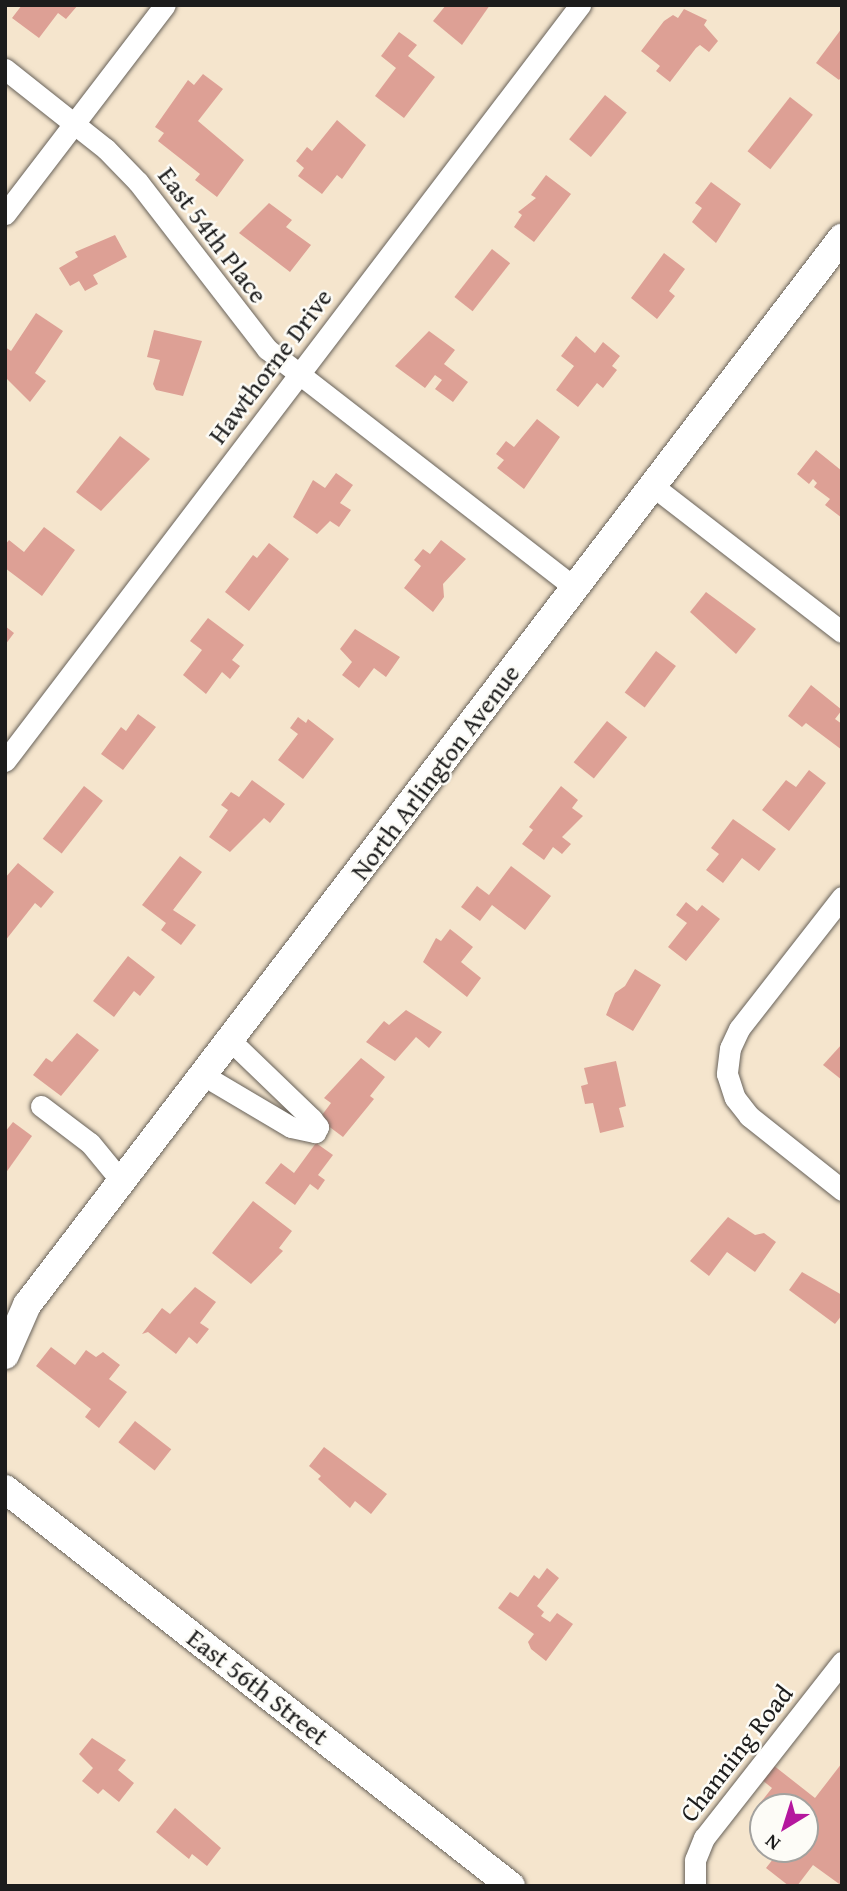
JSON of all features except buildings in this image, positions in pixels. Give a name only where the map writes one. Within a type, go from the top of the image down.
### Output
[{"type":"main road","name":"North Arlington Avenue","points":[[5,1355],[16,1313],[122,1182],[842,238]]},
{"type":"main road","name":"East 56th Street","points":[[5,1489],[511,1886]]},
{"type":"street","points":[[5,214],[165,5]]},
{"type":"street","name":"Hawthorne Drive","points":[[5,761],[580,5]]},
{"type":"street","name":"East 54th Place","points":[[5,69],[75,124],[138,182],[251,331],[299,373],[575,588]]},
{"type":"street","points":[[653,486],[842,632]]},
{"type":"street","points":[[842,897],[739,1030],[729,1054],[729,1080],[749,1116],[842,1190]]},
{"type":"street","points":[[203,1075],[291,1127],[315,1132],[318,1127],[312,1119],[230,1040]]},
{"type":"street","points":[[41,1106],[90,1143],[122,1182]]},
{"type":"street","name":"Channing Road","points":[[695,1886],[695,1860],[704,1838],[842,1662]]}]
